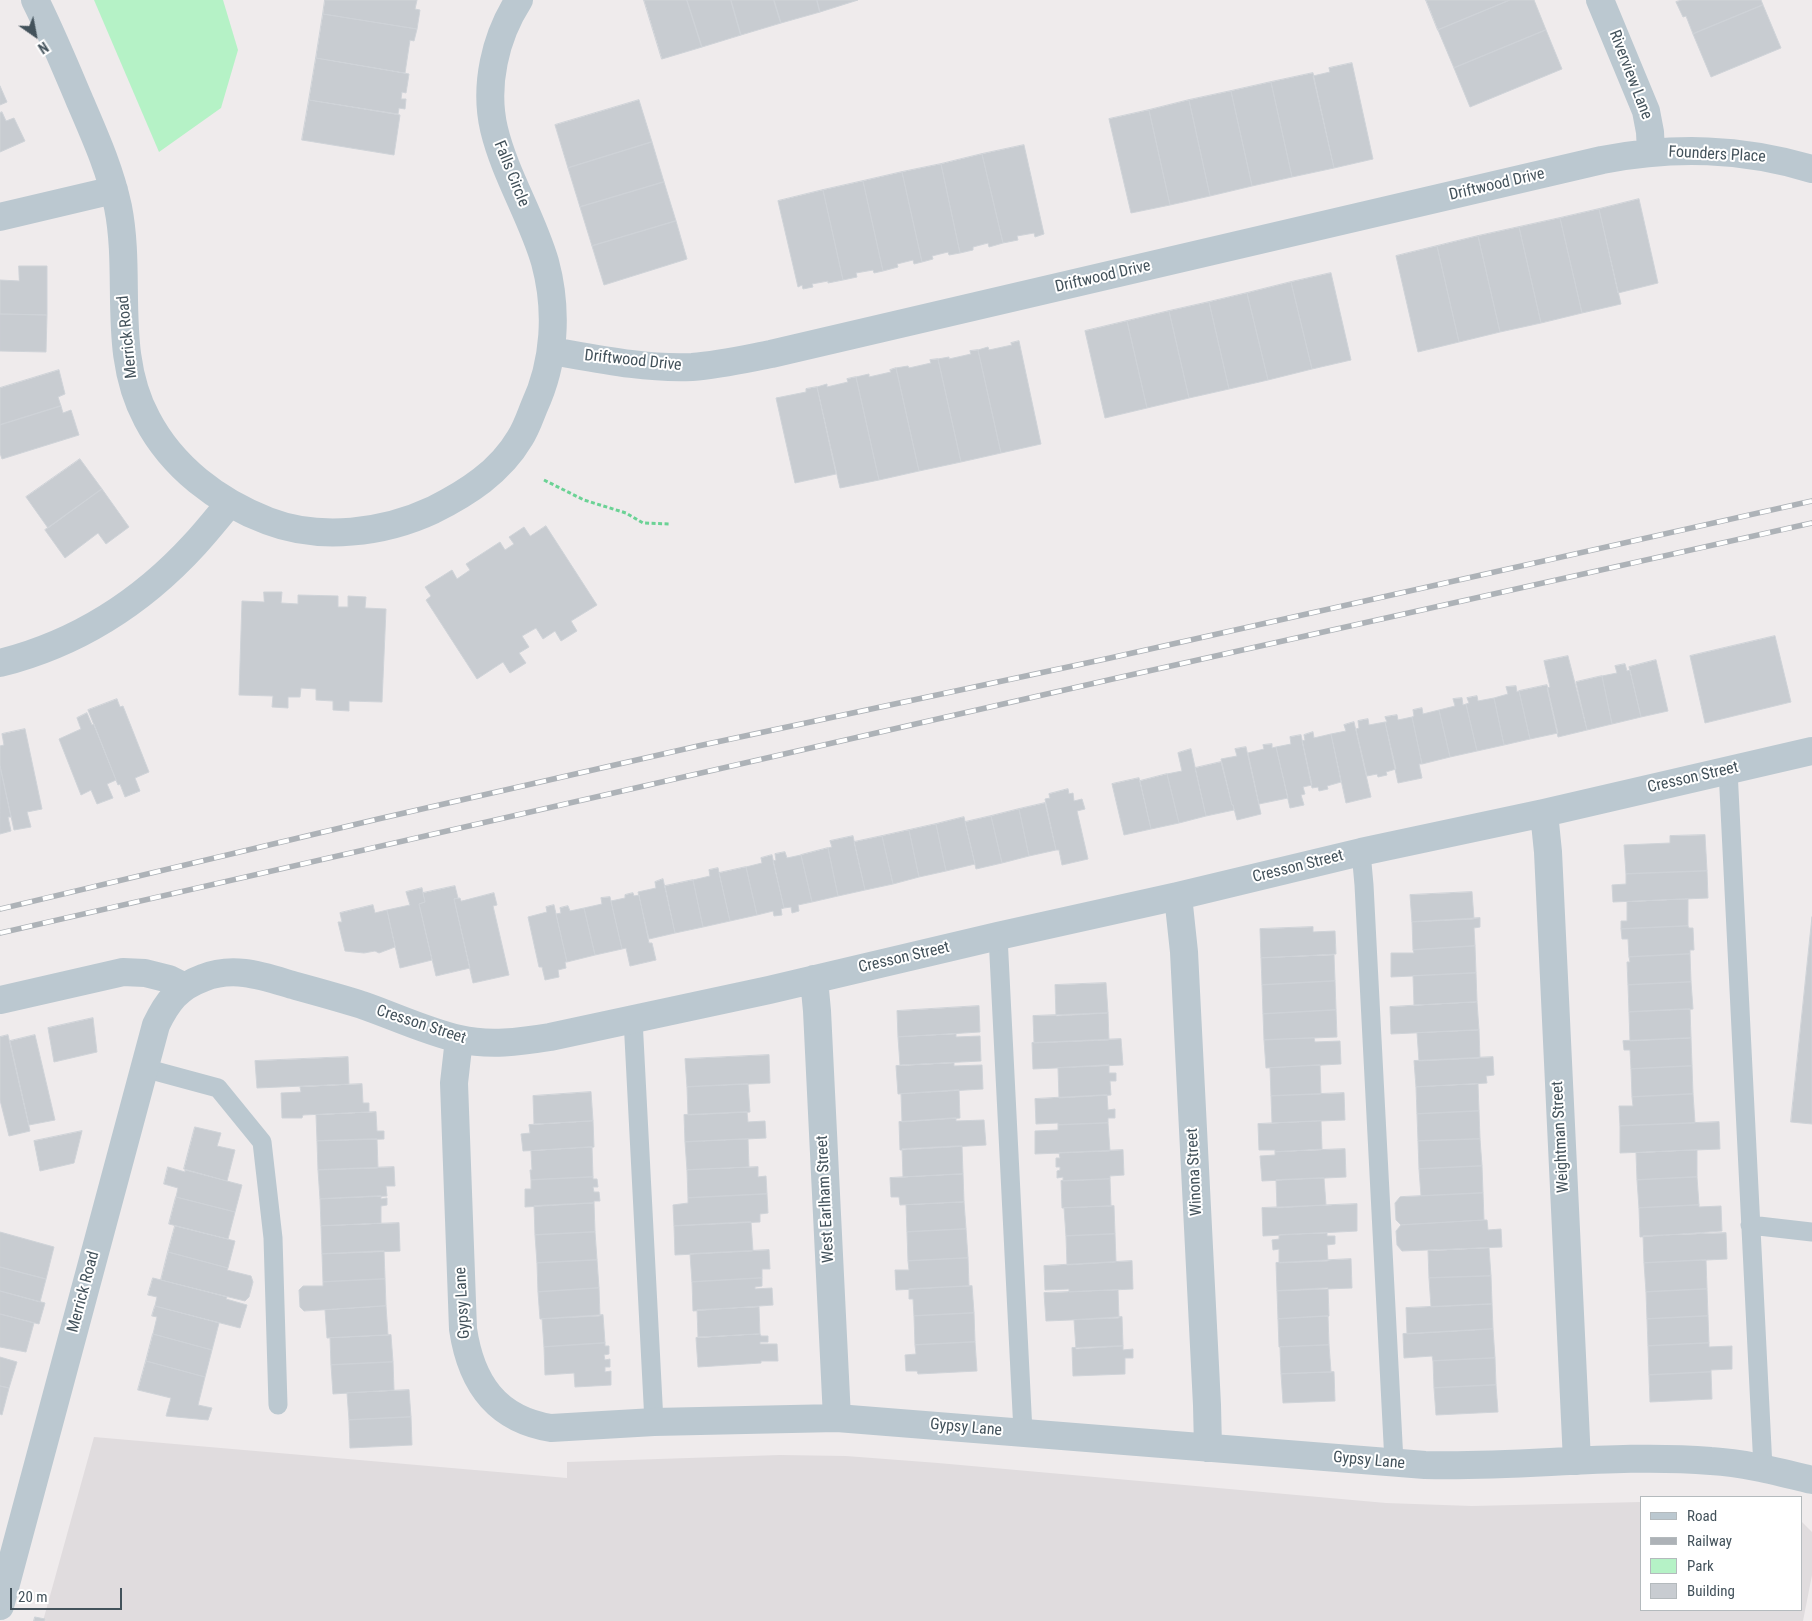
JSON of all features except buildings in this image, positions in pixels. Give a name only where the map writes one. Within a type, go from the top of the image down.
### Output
[{"type":"street","name":"Merrick Road","points":[[35,0],[98,143],[114,190],[123,240],[123,315],[127,356],[134,389],[147,420],[169,453],[194,478],[229,504],[271,523],[310,532],[365,530],[415,518],[473,487],[499,467],[521,438],[540,395],[552,351]]},
{"type":"street","name":"Falls Circle","points":[[519,0],[500,38],[494,59],[491,106],[494,128],[501,150],[546,265],[551,297],[552,351]]},
{"type":"street","name":"Riverview Lane","points":[[1600,0],[1646,111],[1651,152]]},
{"type":"street","name":"Founders Place","points":[[1651,152],[1694,150],[1738,153],[1780,159],[1812,169]]},
{"type":"street","name":"Driftwood Drive","points":[[552,351],[656,366],[690,367],[719,364],[1602,160],[1651,152]]},
{"type":"street","points":[[0,217],[114,190]]},
{"type":"street","points":[[0,663],[44,650],[76,636],[109,617],[162,577],[196,544],[229,504]]},
{"type":"street","name":"Cresson Street","points":[[185,986],[204,977],[248,972],[360,1005],[429,1031],[459,1039],[477,1042],[522,1041],[550,1037],[814,979],[1361,852],[1544,813],[1812,751]]},
{"type":"street","name":"Weightman Street","points":[[1544,813],[1548,852],[1577,1461]]},
{"type":"street","name":"Winona Street","points":[[1178,896],[1184,952],[1208,1448]]},
{"type":"street","points":[[0,1000],[123,972],[145,973],[169,979],[185,986]]},
{"type":"street","name":"West Earlham Street","points":[[814,979],[837,1418]]},
{"type":"street","name":"Merrick Road","points":[[0,1606],[156,1025],[166,1005],[185,986]]},
{"type":"street","name":"Gypsy Lane","points":[[459,1039],[454,1092],[463,1330],[466,1350],[475,1373],[486,1393],[500,1407],[518,1419],[535,1425],[551,1428],[654,1422],[837,1418],[1456,1466],[1505,1466],[1577,1461],[1664,1459],[1712,1461],[1763,1468],[1812,1480]]},
{"type":"lane","points":[[1728,770],[1763,1468]]},
{"type":"lane","points":[[1361,852],[1365,895],[1394,1462]]},
{"type":"lane","points":[[998,936],[1023,1432]]},
{"type":"lane","points":[[633,1020],[654,1422]]},
{"type":"lane","points":[[144,1068],[218,1088],[262,1142],[272,1238],[278,1405]]},
{"type":"lane","points":[[1750,1225],[1812,1232]]},
{"type":"path","points":[[544,480],[591,502],[626,513],[643,523],[670,524]]},
{"type":"shaded area","points":[[94,1437],[567,1478],[567,1462],[780,1455],[846,1456],[1386,1503],[1472,1506],[1640,1502],[1640,1611],[1802,1611],[1802,1522],[1812,1532],[1812,1575],[1803,1621],[43,1621]]},
{"type":"green space","points":[[94,0],[223,0],[238,50],[221,108],[159,152]]},
{"type":"railway","points":[[0,909],[378,819],[698,746],[1110,658],[1812,501]]},
{"type":"railway","points":[[0,933],[1117,678],[1812,523]]}]
